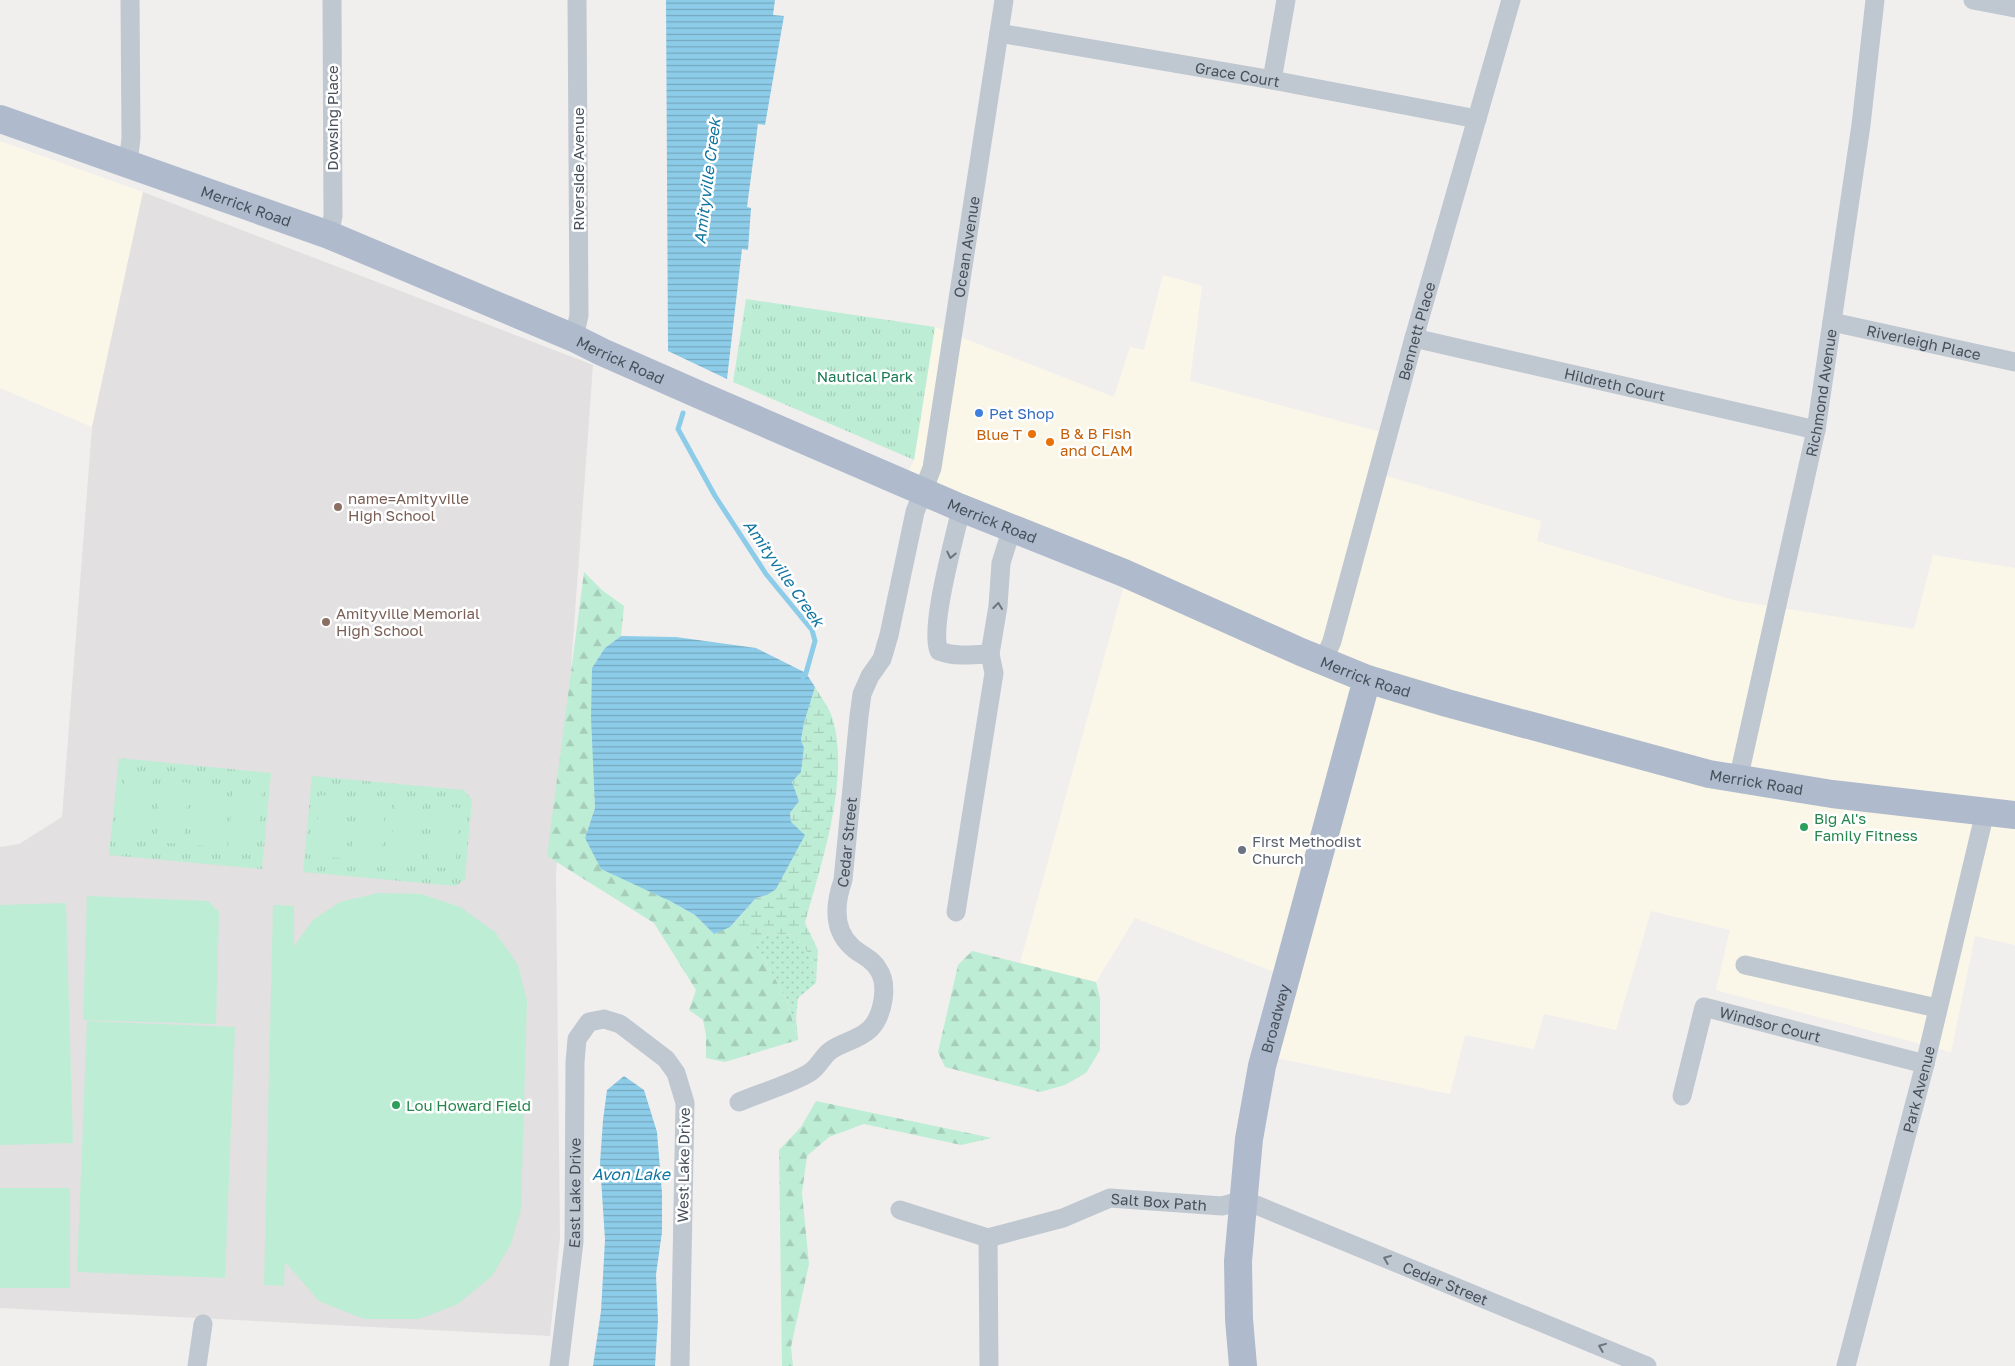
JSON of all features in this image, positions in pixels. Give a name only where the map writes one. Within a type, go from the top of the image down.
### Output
[{"type":"main road","name":"Merrick Road","points":[[0,118],[329,235],[574,338],[702,396],[961,508],[1124,573],[1323,662],[1367,679],[1614,750],[1738,780],[1832,794],[2015,815]]},
{"type":"main road","name":"Broadway","points":[[1243,1366],[1239,1319],[1238,1261],[1249,1139],[1262,1066],[1367,679]]},
{"type":"street","points":[[128,164],[131,138],[130,0]]},
{"type":"street","name":"Dowsing Place","points":[[329,235],[332,216],[332,0]]},
{"type":"street","name":"Riverside Avenue","points":[[574,338],[579,315],[577,0]]},
{"type":"street","name":"Ocean Avenue","points":[[923,490],[932,468],[1004,0]]},
{"type":"street","points":[[1272,80],[1286,0]]},
{"type":"street","name":"Bennett Place","points":[[1323,662],[1332,641],[1414,338],[1511,0]]},
{"type":"street","name":"Richmond Avenue","points":[[1738,780],[1816,430],[1860,125],[1874,0]]},
{"type":"street","points":[[1973,0],[2015,8]]},
{"type":"street","name":"Grace Court","points":[[999,33],[1272,80],[1477,119]]},
{"type":"street","name":"Riverleigh Place","points":[[1832,322],[2015,362]]},
{"type":"street","name":"Hildreth Court","points":[[1414,338],[1816,430]]},
{"type":"street","name":"Cedar Street","points":[[739,1102],[811,1072],[830,1051],[855,1040],[871,1028],[882,1008],[885,987],[879,969],[868,957],[852,947],[839,931],[837,898],[842,880],[862,694],[882,658],[889,635],[916,512],[923,490]]},
{"type":"street","points":[[961,508],[937,620],[935,642],[939,651],[947,654],[965,656],[990,654]]},
{"type":"street","points":[[956,912],[994,673],[990,654],[998,606],[1001,563],[1012,528]]},
{"type":"street","name":"Park Avenue","points":[[1846,1366],[1925,1064],[1984,812]]},
{"type":"street","points":[[1745,965],[1937,1008]]},
{"type":"street","name":"Windsor Court","points":[[1682,1096],[1704,1007],[1925,1064]]},
{"type":"street","name":"West Lake Drive","points":[[589,1022],[604,1019],[620,1024],[666,1059],[676,1073],[685,1103],[680,1366]]},
{"type":"street","name":"East Lake Drive","points":[[558,1366],[574,1242],[574,1062],[577,1039],[589,1022]]},
{"type":"street","name":"Salt Box Path","points":[[988,1238],[1063,1218],[1110,1198],[1222,1206],[1244,1200]]},
{"type":"street","name":"Cedar Street","points":[[1244,1200],[1647,1366]]},
{"type":"street","points":[[900,1210],[988,1238],[990,1366]]},
{"type":"street","points":[[197,1366],[203,1324]]},
{"type":"shaded area","points":[[0,141],[143,192],[92,427],[0,388]]},
{"type":"shaded area","name":"Amityville Memorial High School","points":[[143,192],[593,365],[556,875],[560,1238],[550,1336],[0,1308],[0,847],[19,844],[62,817],[92,427]]},
{"type":"shaded area","points":[[1163,275],[1202,286],[1190,381],[1392,435],[1376,473],[1541,521],[1537,541],[1737,601],[1914,629],[1933,555],[2015,568],[2015,945],[1975,936],[1951,1052],[1716,990],[1730,930],[1651,911],[1616,1030],[1544,1014],[1534,1049],[1465,1035],[1450,1094],[1262,1055],[1282,975],[1135,918],[1096,982],[1020,963],[1126,578],[900,488],[914,460],[935,327],[1114,397],[1130,347],[1144,350]]},
{"type":"green space","name":"Nautical Park","points":[[746,299],[935,327],[914,460],[733,382]]},
{"type":"green space","points":[[584,572],[602,590],[624,606],[621,636],[605,648],[594,775],[595,808],[585,838],[670,901],[695,915],[714,934],[734,923],[762,956],[786,998],[798,1040],[725,1062],[706,1058],[706,1035],[703,1020],[689,1010],[696,990],[654,923],[547,856]]},
{"type":"green space","points":[[815,687],[828,707],[833,720],[837,744],[838,769],[831,822],[805,923],[818,950],[816,983],[810,957],[795,935],[769,933],[753,946],[734,923],[756,898],[767,895],[801,842],[799,831],[791,823],[790,813],[799,801],[792,782],[801,772],[804,748],[801,740]]},
{"type":"green space","points":[[119,758],[271,773],[262,869],[109,855]]},
{"type":"green space","points":[[312,776],[464,790],[472,800],[465,879],[456,886],[303,872]]},
{"type":"green space","points":[[125,777],[153,779],[147,840],[119,838]]},
{"type":"green space","points":[[161,780],[189,783],[183,844],[156,842]]},
{"type":"green space","points":[[197,783],[225,786],[220,847],[192,845]]},
{"type":"green space","points":[[234,787],[262,790],[256,851],[228,848]]},
{"type":"green space","points":[[320,795],[348,797],[342,858],[314,856]]},
{"type":"green space","points":[[358,798],[386,801],[380,862],[352,859]]},
{"type":"green space","points":[[395,802],[423,804],[418,865],[390,863]]},
{"type":"green space","points":[[433,805],[461,808],[455,869],[428,866]]},
{"type":"green space","name":"Lou Howard Field","points":[[378,893],[421,894],[460,907],[495,932],[518,965],[527,1001],[521,1209],[511,1244],[492,1276],[458,1304],[419,1319],[364,1319],[319,1301],[285,1262],[284,1286],[264,1285],[273,905],[294,906],[294,946],[313,920],[340,902]]},
{"type":"green space","points":[[87,896],[208,901],[219,912],[216,1024],[83,1020]]},
{"type":"green space","points":[[66,903],[73,1143],[0,1145],[0,905]]},
{"type":"green space","points":[[769,933],[795,935],[807,952],[814,969],[816,983],[798,998],[796,1017],[798,1040],[786,998],[762,956],[753,946]]},
{"type":"green space","points":[[972,951],[1096,982],[1100,998],[1100,1050],[1086,1073],[1065,1085],[1040,1092],[945,1067],[938,1052],[958,965]]},
{"type":"green space","points":[[87,1021],[235,1027],[225,1278],[77,1272]]},
{"type":"green space","points":[[816,1101],[992,1138],[961,1145],[864,1124],[829,1137],[807,1156],[802,1193],[809,1264],[791,1347],[793,1366],[782,1366],[779,1150],[801,1127]]},
{"type":"green space","points":[[0,1188],[70,1188],[70,1288],[0,1288]]},
{"type":"water","points":[[666,0],[775,0],[773,15],[784,16],[765,125],[758,124],[747,207],[751,208],[748,250],[742,249],[727,379],[668,351]]},
{"type":"water","points":[[621,636],[676,637],[756,648],[806,673],[815,687],[801,740],[804,748],[801,772],[792,782],[799,801],[790,813],[791,822],[805,835],[776,889],[767,895],[756,898],[730,927],[714,934],[695,915],[670,901],[601,869],[585,838],[595,808],[591,717],[592,668],[605,648]]},
{"type":"water","name":"Avon Lake","points":[[624,1076],[644,1090],[657,1132],[662,1193],[662,1232],[656,1275],[658,1320],[655,1366],[593,1366],[601,1311],[605,1240],[600,1163],[603,1120],[607,1090]]},
{"type":"waterway","name":"Amityville Creek","points":[[683,413],[678,429],[715,496],[766,574],[812,630],[815,641],[806,673],[803,677]]},
{"type":"place","name":"Pet Shop","points":[[979,413]]},
{"type":"place","name":"Blue T","points":[[1032,434]]},
{"type":"place","name":"B & B Fish and CLAM","points":[[1050,442]]},
{"type":"place","name":"name=Amityville High School","points":[[338,507]]},
{"type":"place","name":"Amityville Memorial High School","points":[[326,622]]},
{"type":"place","name":"Big Al's Family Fitness","points":[[1804,827]]},
{"type":"place","name":"First Methodist Church","points":[[1242,850]]},
{"type":"place","name":"Lou Howard Field","points":[[396,1105]]}]
